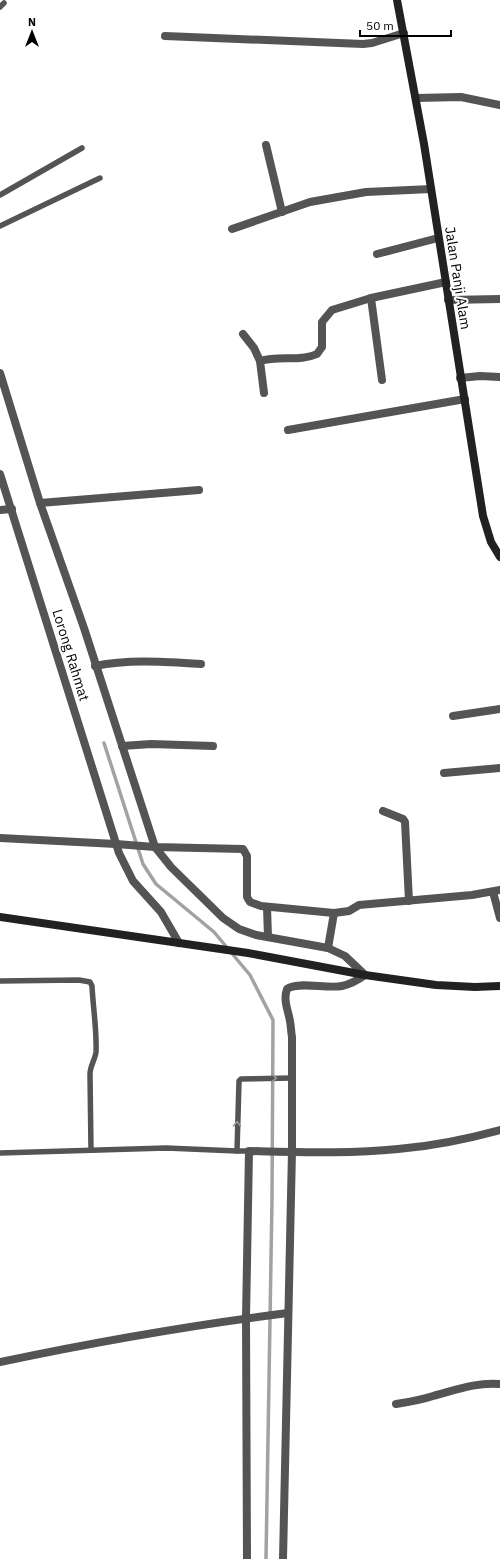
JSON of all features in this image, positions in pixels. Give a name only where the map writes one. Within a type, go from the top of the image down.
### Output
[{"type":"main road","name":"Jalan Panji Alam","points":[[397,0],[416,98],[483,516],[491,542],[500,557]]},
{"type":"main road","points":[[0,917],[248,953],[365,975],[456,987],[500,986]]},
{"type":"street","points":[[165,36],[363,44],[372,43],[404,33]]},
{"type":"street","points":[[416,98],[461,97],[500,105]]},
{"type":"street","points":[[266,145],[282,212]]},
{"type":"street","points":[[232,230],[310,202],[366,192],[431,188]]},
{"type":"street","points":[[377,254],[438,238]]},
{"type":"street","points":[[260,361],[270,358],[306,357],[317,354],[322,347],[322,322],[332,310],[371,298],[446,282]]},
{"type":"street","points":[[371,298],[382,380]]},
{"type":"street","points":[[448,300],[500,299]]},
{"type":"street","points":[[243,334],[254,348],[260,361],[264,393]]},
{"type":"street","points":[[0,373],[40,503],[84,628],[153,847],[171,867],[223,918],[248,933],[328,948],[345,956],[365,975],[354,982],[343,986],[328,987],[293,985],[287,989],[286,1001],[292,1037],[292,1152],[283,1559]]},
{"type":"street","points":[[460,378],[480,376],[500,377]]},
{"type":"street","points":[[288,430],[465,399]]},
{"type":"street","name":"Lorong Rahmat","points":[[0,474],[118,844],[121,859],[134,881],[161,912],[178,943]]},
{"type":"street","points":[[40,503],[199,490]]},
{"type":"street","points":[[0,510],[12,509]]},
{"type":"street","points":[[95,666],[112,663],[135,662],[201,664]]},
{"type":"street","points":[[453,716],[500,709]]},
{"type":"street","points":[[122,746],[151,744],[212,746]]},
{"type":"street","points":[[444,773],[500,768]]},
{"type":"street","points":[[383,811],[402,819],[405,822],[409,901]]},
{"type":"street","points":[[0,838],[153,847],[243,849],[248,856],[247,898],[254,904],[334,913],[349,910],[360,904],[472,896],[497,891],[500,918]]},
{"type":"street","points":[[267,906],[268,937]]},
{"type":"street","points":[[328,948],[334,913]]},
{"type":"street","points":[[247,1559],[246,1318],[249,1151],[361,1152],[398,1149],[443,1144],[500,1130]]},
{"type":"street","points":[[0,1362],[49,1352],[246,1318],[288,1313]]},
{"type":"street","points":[[396,1404],[427,1398],[468,1386],[485,1383],[500,1384]]},
{"type":"lane","points":[[0,195],[82,148]]},
{"type":"lane","points":[[0,226],[100,178]]},
{"type":"lane","points":[[0,981],[79,980],[90,982],[92,986],[96,1044],[96,1054],[90,1068],[91,1150]]},
{"type":"lane","points":[[237,1151],[239,1081],[241,1079],[257,1078],[292,1078]]},
{"type":"lane","points":[[0,1153],[166,1148],[249,1151]]},
{"type":"waterway","points":[[104,743],[143,864],[156,884],[214,932],[250,975],[273,1020],[272,1200],[266,1559]]}]
